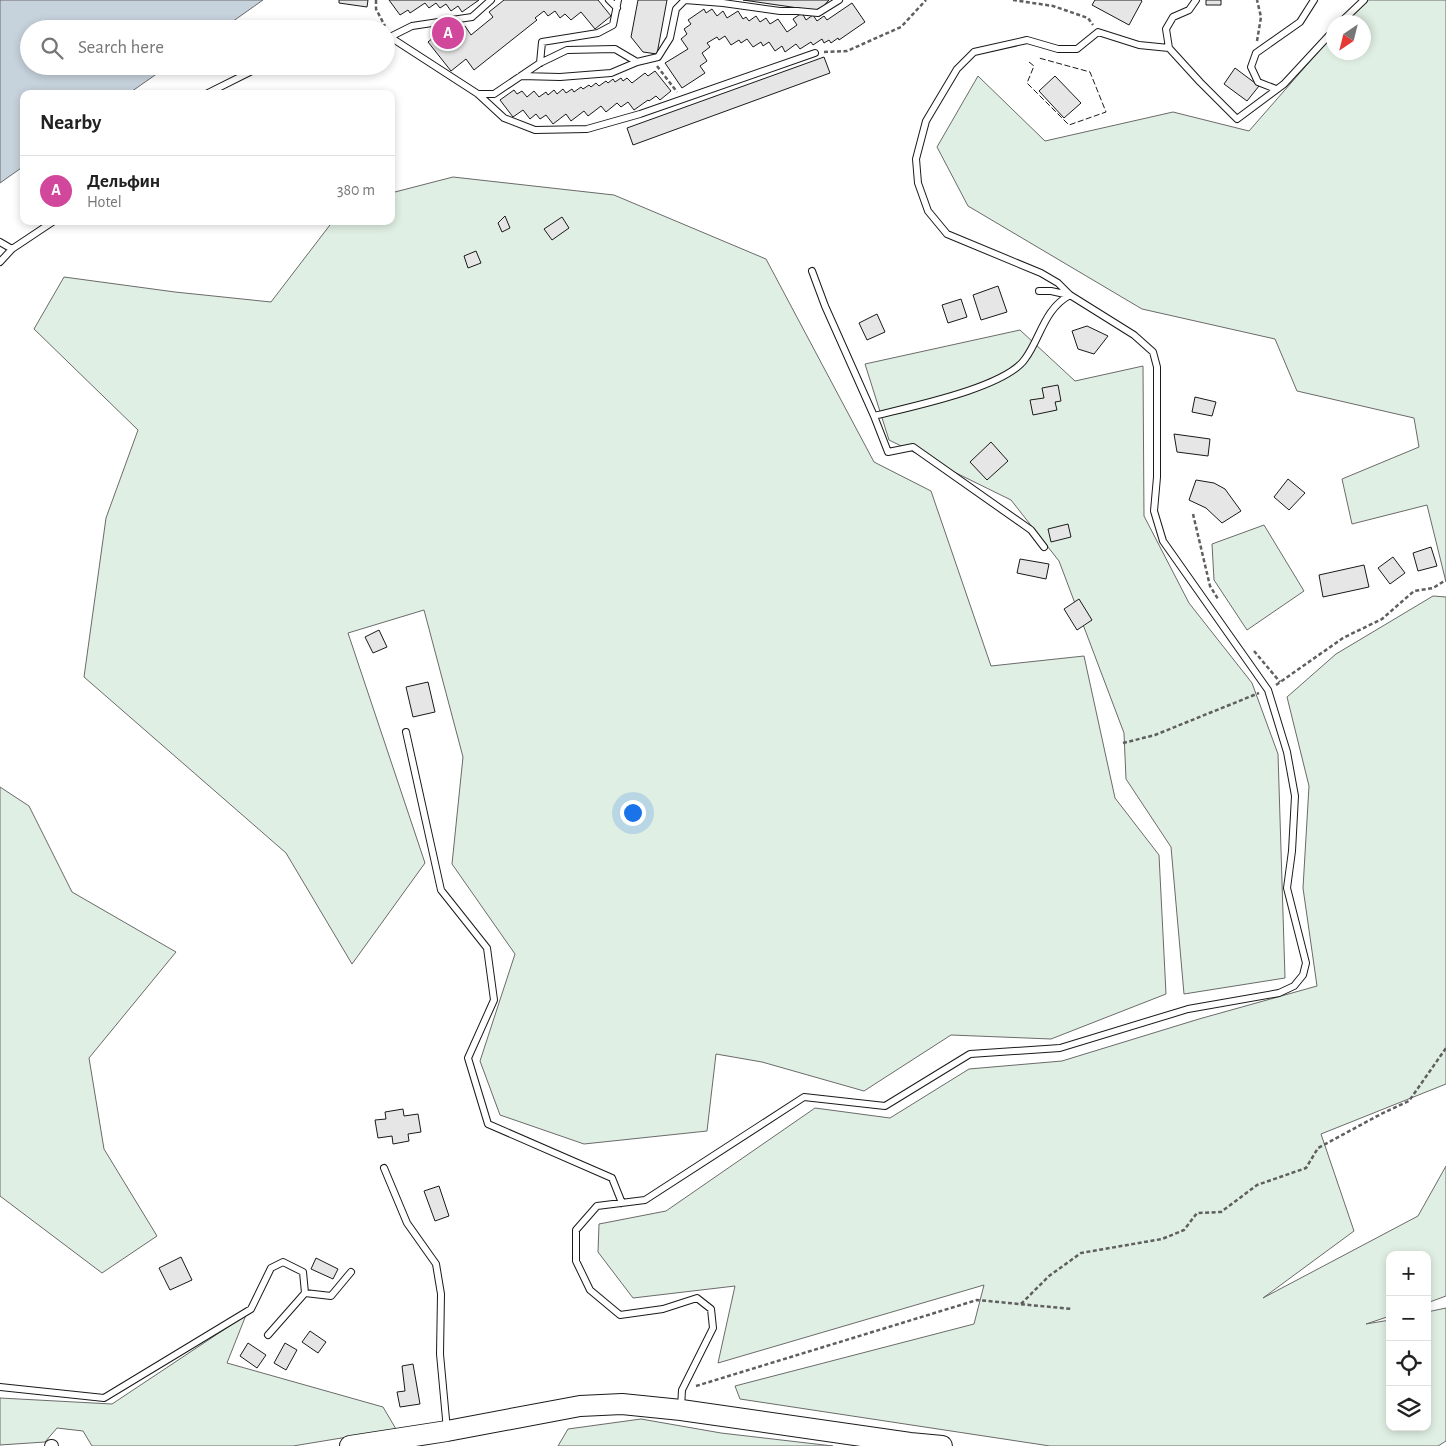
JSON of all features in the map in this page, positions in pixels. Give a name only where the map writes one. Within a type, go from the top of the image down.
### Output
[{"type":"main road","points":[[350,1446],[447,1431],[580,1406],[681,1400],[910,1443],[942,1446]]},
{"type":"lane","points":[[395,34],[412,26],[472,17],[491,0]]},
{"type":"lane","points":[[609,0],[617,8]]},
{"type":"lane","points":[[540,63],[542,42],[598,33],[613,24],[618,0]]},
{"type":"lane","points":[[521,76],[560,77],[611,73],[637,62],[658,56],[670,38],[676,9],[686,0],[723,2],[780,12],[818,13],[839,0]]},
{"type":"lane","points":[[1196,0],[1189,10],[1173,17],[1166,29],[1169,48],[1237,119],[1284,84],[1326,39]]},
{"type":"lane","points":[[1276,89],[1258,82],[1251,68],[1256,53],[1300,22],[1314,0]]},
{"type":"lane","points":[[1348,15],[1364,0]]},
{"type":"lane","points":[[681,1400],[714,1328],[711,1309],[697,1298],[663,1309],[620,1315],[590,1290],[576,1261],[576,1230],[597,1206],[645,1200],[804,1097],[885,1106],[970,1054],[1060,1048],[1188,1009],[1278,993],[1294,986],[1303,975],[1306,963],[1287,888],[1292,852],[1295,796],[1287,752],[1268,690],[1163,541],[1154,512],[1157,477],[1157,367],[1153,352],[1134,335],[1070,295],[1058,283],[1041,273],[947,234],[928,211],[918,182],[916,159],[926,122],[957,69],[974,52],[1027,40],[1058,49],[1077,48],[1098,32],[1139,45],[1169,48]]},
{"type":"lane","points":[[395,41],[478,94],[504,118],[536,130],[587,129],[640,114],[815,53]]},
{"type":"lane","points":[[478,94],[494,94],[540,63],[567,50],[616,48],[637,62]]},
{"type":"lane","points":[[214,90],[244,75]]},
{"type":"lane","points":[[0,262],[12,249],[48,225]]},
{"type":"lane","points":[[0,242],[12,249]]},
{"type":"lane","points":[[812,271],[825,306],[888,452],[913,447],[1031,530],[1044,547]]},
{"type":"lane","points":[[1038,291],[1051,291],[1070,295]]},
{"type":"lane","points":[[874,416],[971,391],[1009,374],[1025,360],[1044,322],[1059,301],[1070,295]]},
{"type":"lane","points":[[406,732],[441,890],[487,948],[494,1000],[468,1058],[488,1124],[612,1178],[622,1203]]},
{"type":"lane","points":[[384,1168],[407,1223],[436,1264],[441,1294],[440,1354],[447,1431]]},
{"type":"lane","points":[[0,1387],[104,1398],[251,1309],[271,1268],[283,1262],[303,1272],[305,1293],[268,1335]]},
{"type":"lane","points":[[305,1293],[331,1296],[351,1272]]},
{"type":"path","points":[[376,0],[376,9],[382,20]]},
{"type":"path","points":[[815,53],[846,51],[901,27],[926,0]]},
{"type":"path","points":[[1013,0],[1053,6],[1088,18],[1098,32]]},
{"type":"path","points":[[1256,53],[1261,17],[1258,0]]},
{"type":"path","points":[[652,58],[682,99]]},
{"type":"path","points":[[1193,514],[1210,586],[1220,602]]},
{"type":"path","points":[[1123,743],[1155,736],[1268,690],[1343,638],[1382,619],[1414,591],[1433,588],[1446,580]]},
{"type":"path","points":[[1251,647],[1280,682]]},
{"type":"path","points":[[1021,1304],[1049,1276],[1081,1253],[1162,1239],[1184,1230],[1197,1213],[1221,1212],[1256,1185],[1306,1168],[1318,1148],[1381,1114],[1409,1102],[1446,1048]]},
{"type":"path","points":[[1443,1052],[1446,1058]]},
{"type":"path","points":[[681,1400],[977,1300],[1072,1309]]},
{"type":"green space","points":[[1365,0],[1446,0],[1446,582],[1427,505],[1352,524],[1342,479],[1419,447],[1414,418],[1297,391],[1275,339],[1142,309],[968,206],[937,147],[978,76],[1045,141],[1173,112],[1249,131],[1326,43],[1326,60],[1371,60],[1371,15],[1351,15]]},
{"type":"green space","points":[[453,177],[614,195],[766,259],[874,462],[931,491],[991,666],[1084,656],[1115,798],[1159,855],[1166,994],[1051,1039],[951,1035],[864,1091],[762,1062],[716,1054],[707,1131],[584,1144],[500,1115],[480,1061],[515,954],[452,864],[463,757],[424,610],[348,633],[425,863],[352,964],[286,853],[84,677],[106,518],[138,430],[34,329],[64,277],[175,292],[271,302],[330,225],[395,225],[395,192]]},
{"type":"green space","points":[[1020,330],[1075,381],[1143,366],[1144,516],[1189,603],[1252,683],[1278,754],[1285,978],[1184,994],[1171,847],[1126,779],[1124,733],[1059,561],[1011,500],[889,440],[865,364]]},
{"type":"green space","points":[[1264,525],[1304,591],[1247,630],[1214,580],[1212,544]]},
{"type":"green space","points":[[1433,596],[1446,597],[1446,1084],[1321,1134],[1354,1231],[1263,1298],[1418,1216],[1446,1166],[1446,1296],[1431,1302],[1431,1251],[1386,1251],[1386,1317],[1366,1324],[1386,1321],[1386,1431],[1431,1431],[1431,1311],[1446,1308],[1446,1441],[1438,1446],[1050,1446],[740,1399],[735,1386],[974,1324],[984,1285],[718,1363],[735,1286],[633,1298],[598,1252],[599,1224],[666,1211],[815,1108],[890,1118],[969,1069],[1062,1061],[1199,1019],[1317,986],[1303,888],[1309,786],[1287,697],[1336,654]]},
{"type":"green space","points":[[0,787],[29,806],[72,892],[176,952],[89,1058],[104,1149],[157,1236],[102,1273],[0,1196]]},
{"type":"green space","points":[[246,1315],[227,1363],[383,1407],[396,1429],[293,1446],[92,1446],[83,1431],[57,1428],[45,1442],[0,1445],[0,1398],[112,1404]]},
{"type":"green space","points":[[641,1419],[721,1433],[833,1446],[558,1446],[568,1429]]},
{"type":"shaded area","points":[[0,0],[263,0],[235,20],[20,20],[20,75],[155,75],[134,90],[20,90],[20,169],[0,183]]},
{"type":"building","points":[[339,0],[368,0],[367,7],[339,3]]},
{"type":"building","points":[[389,0],[479,0],[462,12],[458,6],[451,11],[446,4],[440,8],[436,3],[429,8],[425,3],[410,13],[408,10],[400,15]]},
{"type":"building","points":[[504,0],[598,0],[611,16],[595,29],[581,12],[571,20],[565,14],[560,18],[555,11],[548,16],[544,11],[535,18],[537,20],[474,70],[466,59],[451,71],[428,42],[445,28],[449,32],[455,27],[458,31],[465,26],[471,35],[493,17],[489,12]]},
{"type":"building","points":[[638,0],[667,0],[657,54],[643,52],[631,37]]},
{"type":"building","points":[[743,0],[829,0],[821,9],[812,10]]},
{"type":"building","points":[[1095,0],[1142,1],[1129,25],[1092,5]]},
{"type":"building","points":[[1206,0],[1221,0],[1221,5],[1206,5]]},
{"type":"building","points":[[852,3],[865,22],[839,40],[838,38],[831,43],[829,40],[824,43],[822,39],[813,45],[811,42],[800,49],[796,44],[785,52],[782,46],[775,51],[769,42],[763,46],[761,42],[753,47],[747,39],[741,43],[739,40],[731,45],[725,36],[719,40],[717,37],[707,43],[710,47],[702,53],[707,61],[700,66],[705,73],[682,88],[665,63],[688,49],[681,39],[687,34],[684,29],[691,24],[688,20],[704,9],[706,13],[712,9],[717,16],[723,11],[727,18],[738,11],[743,19],[746,17],[749,21],[756,16],[760,22],[766,18],[770,24],[778,19],[787,32],[797,25],[793,19],[802,13],[806,20],[813,15],[817,21],[824,16],[827,20]]},
{"type":"building","points":[[824,57],[830,73],[633,145],[627,128]]},
{"type":"building","points":[[1235,68],[1259,86],[1247,101],[1224,84]]},
{"type":"building","points":[[655,71],[671,91],[660,100],[656,96],[634,110],[628,102],[621,107],[617,103],[606,112],[601,106],[588,116],[584,111],[571,121],[566,114],[553,124],[546,115],[540,119],[536,114],[530,119],[523,110],[513,117],[500,100],[514,90],[517,94],[522,91],[527,97],[534,91],[539,97],[546,92],[548,95],[554,90],[557,94],[563,89],[566,93],[572,89],[574,92],[581,87],[583,89],[589,85],[591,87],[596,83],[599,86],[613,79],[615,82],[621,78],[623,81],[627,78],[632,83],[645,73],[648,76]]},
{"type":"building","points":[[1055,76],[1081,103],[1064,118],[1039,91]]},
{"type":"building","points":[[505,216],[510,228],[502,232],[498,223]]},
{"type":"building","points":[[562,217],[569,228],[552,240],[544,229]]},
{"type":"building","points":[[476,251],[481,263],[468,268],[464,256]]},
{"type":"building","points":[[998,286],[1007,312],[981,320],[973,295]]},
{"type":"building","points":[[961,299],[967,317],[948,323],[942,305]]},
{"type":"building","points":[[877,314],[885,332],[867,340],[859,323]]},
{"type":"building","points":[[1087,326],[1108,336],[1094,354],[1078,349],[1072,331]]},
{"type":"building","points":[[1058,385],[1061,401],[1055,402],[1057,410],[1033,415],[1030,400],[1044,398],[1042,388]]},
{"type":"building","points":[[1195,397],[1216,402],[1212,416],[1192,412]]},
{"type":"building","points":[[1174,434],[1210,439],[1208,456],[1177,452]]},
{"type":"building","points":[[991,442],[1008,461],[987,480],[970,462]]},
{"type":"building","points":[[1288,479],[1305,493],[1289,510],[1274,497]]},
{"type":"building","points":[[1196,480],[1214,483],[1225,489],[1241,511],[1222,523],[1206,508],[1189,500]]},
{"type":"building","points":[[1068,524],[1071,537],[1051,542],[1048,529]]},
{"type":"building","points":[[1431,547],[1437,566],[1418,571],[1413,553]]},
{"type":"building","points":[[1393,557],[1405,573],[1390,584],[1378,568]]},
{"type":"building","points":[[1020,559],[1049,564],[1046,579],[1017,573]]},
{"type":"building","points":[[1364,565],[1369,587],[1323,597],[1319,575]]},
{"type":"building","points":[[1079,599],[1092,620],[1077,630],[1064,609]]},
{"type":"building","points":[[379,630],[387,647],[373,653],[365,637]]},
{"type":"building","points":[[428,682],[435,712],[413,717],[406,687]]},
{"type":"building","points":[[403,1109],[404,1116],[418,1114],[421,1132],[408,1134],[409,1141],[393,1144],[392,1136],[378,1138],[375,1120],[386,1119],[385,1112]]},
{"type":"building","points":[[439,1186],[449,1216],[435,1221],[424,1191]]},
{"type":"building","points":[[181,1257],[192,1280],[170,1290],[159,1268]]},
{"type":"building","points":[[316,1258],[338,1269],[333,1279],[311,1269]]},
{"type":"building","points":[[310,1331],[326,1342],[318,1353],[302,1342]]},
{"type":"building","points":[[248,1343],[266,1355],[257,1368],[240,1356]]},
{"type":"building","points":[[285,1343],[297,1350],[286,1370],[274,1363]]},
{"type":"building","points":[[413,1364],[420,1404],[400,1407],[397,1392],[405,1391],[402,1366]]},
{"type":"fence","points":[[1029,62],[1034,66],[1027,83],[1069,125],[1106,112],[1090,72],[1039,58]]},
{"type":"place","name":"Дельфин","points":[[448,33]]}]
